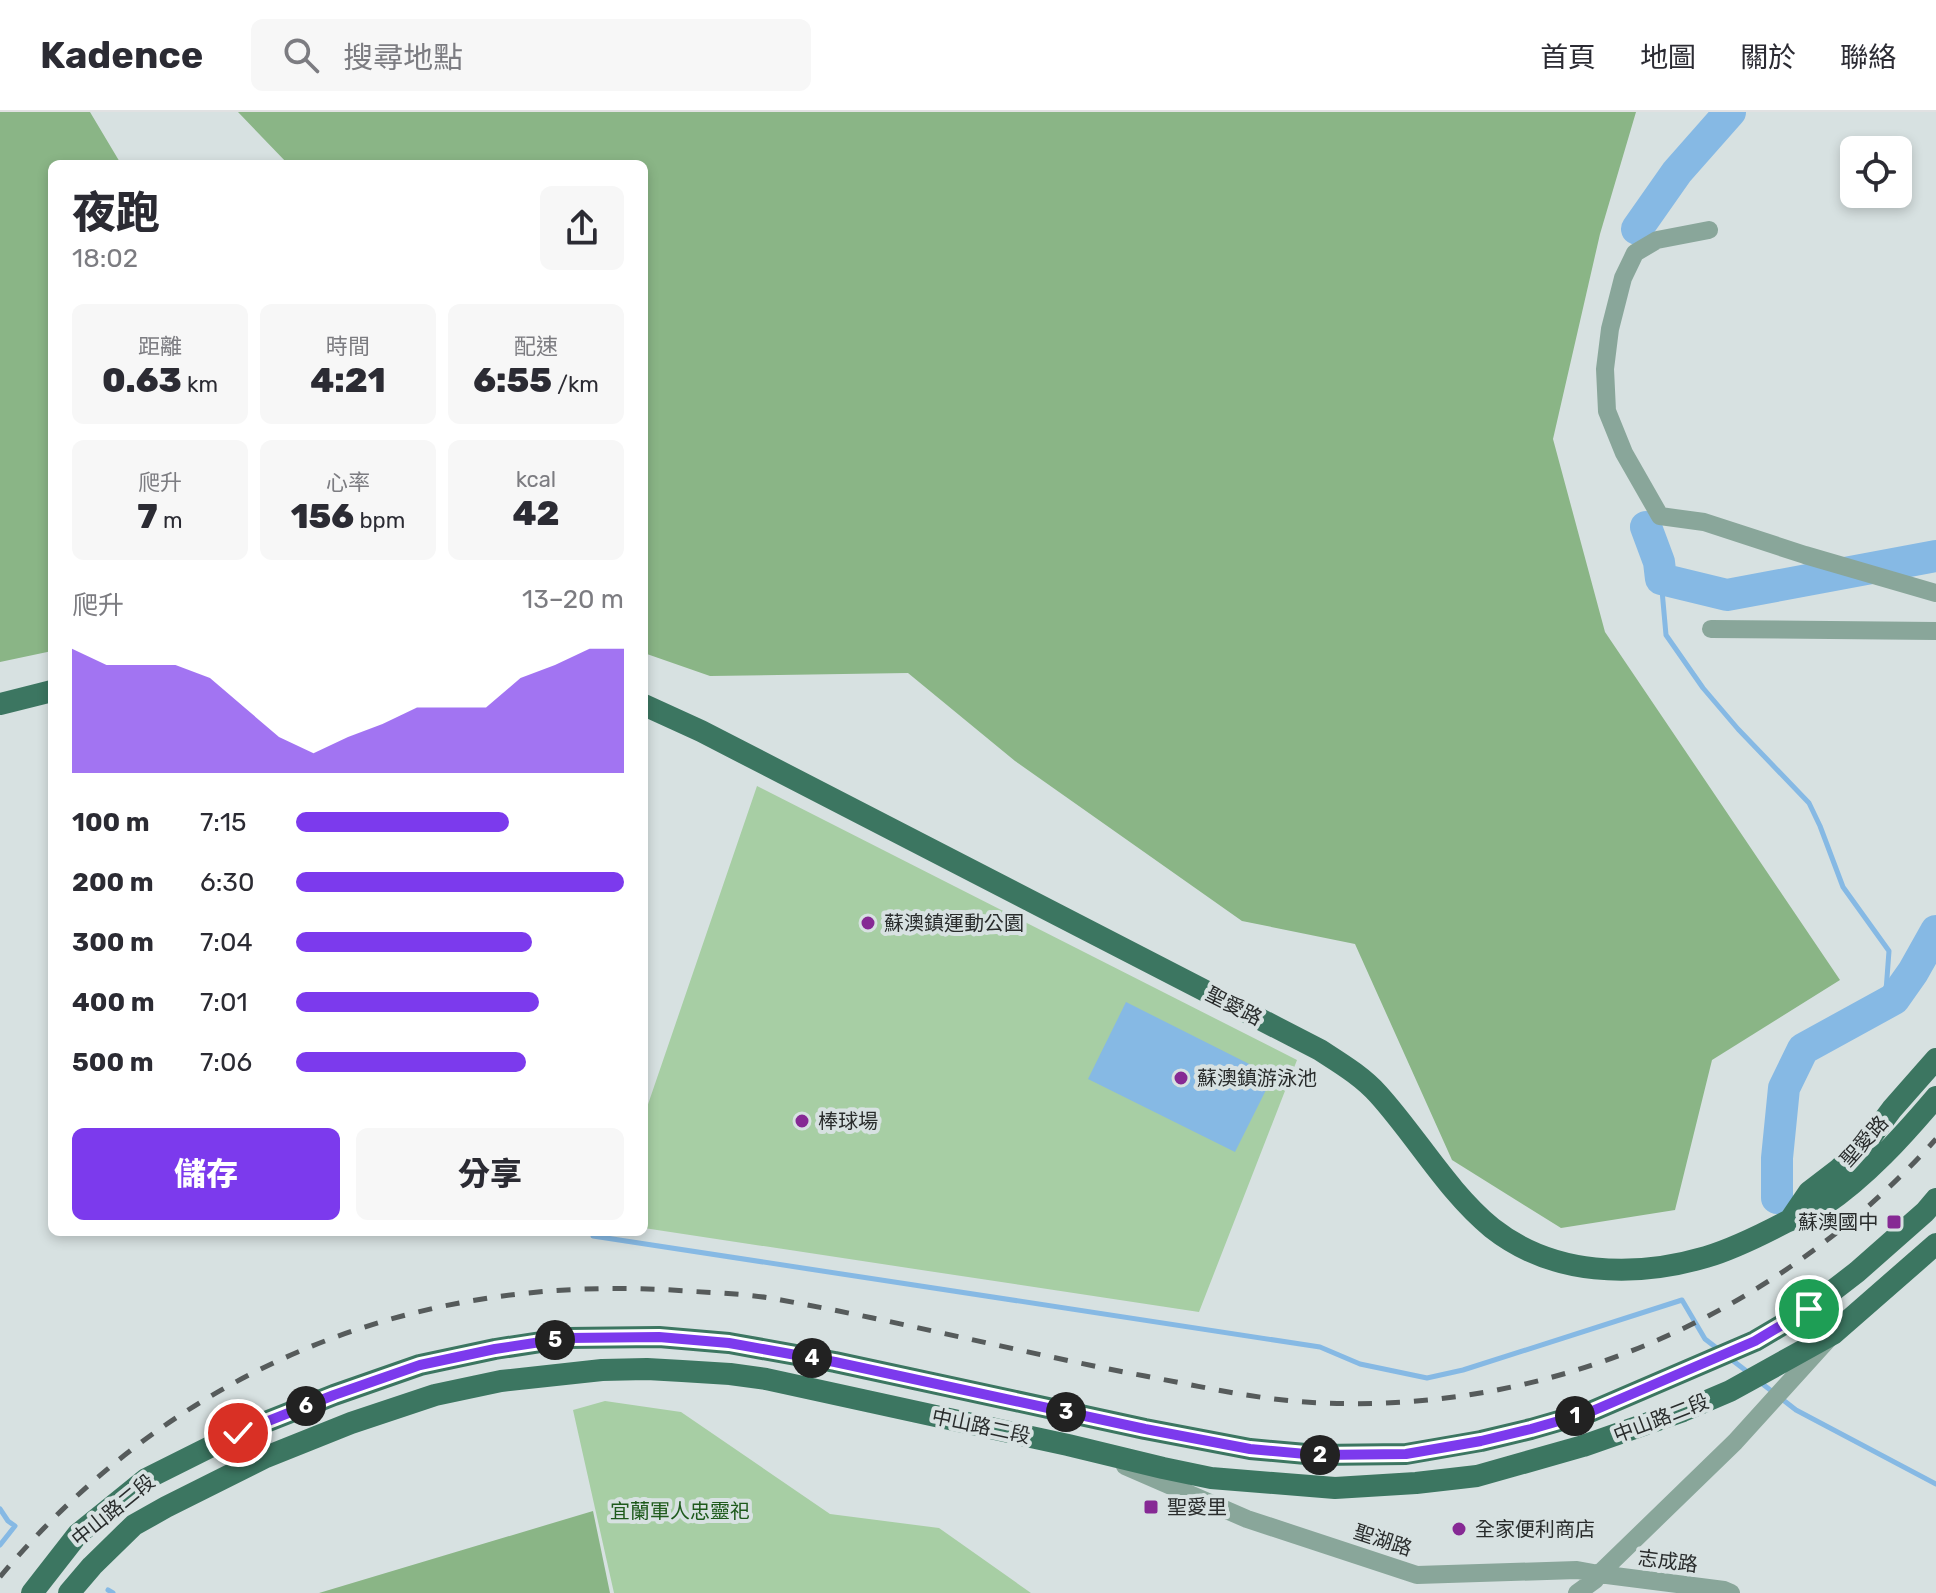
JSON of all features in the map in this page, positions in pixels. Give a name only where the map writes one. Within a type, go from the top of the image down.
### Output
[{"type":"main road","points":[[0,704],[48,692]]},
{"type":"main road","name":"聖愛路","points":[[648,707],[701,731],[1320,1050],[1350,1069],[1377,1092],[1463,1198],[1489,1225],[1512,1243],[1555,1262],[1584,1268],[1647,1269],[1679,1264],[1709,1257],[1819,1210],[1851,1186],[1899,1140],[1936,1097]]},
{"type":"main road","points":[[1892,1109],[1936,1039]]},
{"type":"main road","name":"聖愛路","points":[[1790,1220],[1809,1192],[1868,1141],[1936,1059]]},
{"type":"main road","name":"中山路二段","points":[[32,1593],[78,1534],[146,1479],[238,1433],[334,1395],[420,1365],[495,1349],[567,1338],[659,1337],[729,1343],[835,1362],[1250,1449],[1317,1455],[1406,1454],[1481,1441],[1590,1412],[1755,1341],[1809,1309],[1857,1272],[1936,1199]]},
{"type":"main road","name":"中山路二段","points":[[69,1593],[134,1525],[266,1457],[351,1423],[435,1395],[501,1381],[602,1370],[682,1371],[766,1379],[1211,1478],[1335,1488],[1477,1476],[1583,1446],[1730,1391],[1833,1334],[1936,1244]]},
{"type":"main road","points":[[146,1479],[166,1507]]},
{"type":"street","points":[[1709,230],[1657,240],[1635,253],[1623,278],[1610,329],[1605,369],[1607,411],[1624,453],[1660,516],[1704,522],[1936,593]]},
{"type":"street","points":[[1711,629],[1936,631]]},
{"type":"street","points":[[1577,1593],[1595,1580],[1735,1442],[1833,1334],[1809,1309]]},
{"type":"street","name":"聖湖路","points":[[1089,1451],[1247,1519],[1417,1575],[1577,1570],[1599,1574]]},
{"type":"street","name":"志成路","points":[[1599,1574],[1725,1592]]},
{"type":"green space","points":[[0,112],[90,112],[119,160],[48,160],[48,652],[0,662]]},
{"type":"green space","points":[[238,112],[1636,112],[1600,234],[1553,439],[1605,632],[1840,980],[1712,1060],[1675,1210],[1561,1228],[1452,1160],[1355,944],[1242,921],[1015,761],[908,673],[710,676],[648,654],[648,160],[284,160]]},
{"type":"green space","name":"蘇澳鎮運動公園","points":[[757,786],[1297,1060],[1199,1312],[648,1229],[648,1104]]},
{"type":"green space","name":"宜蘭軍人忠靈祀","points":[[605,1401],[681,1412],[830,1514],[939,1528],[1031,1593],[614,1593],[573,1410]]},
{"type":"green space","points":[[593,1511],[610,1593],[319,1593]]},
{"type":"water","name":"蘇澳鎮游泳池","points":[[1126,1002],[1273,1076],[1235,1152],[1088,1079]]},
{"type":"waterway","points":[[1637,229],[1677,172],[1730,112]]},
{"type":"waterway","points":[[1646,527],[1659,562],[1661,579],[1727,595],[1936,556]]},
{"type":"waterway","points":[[1661,579],[1666,635],[1703,688],[1809,803],[1843,887],[1889,951],[1886,991],[1880,1008]]},
{"type":"waterway","points":[[1777,1198],[1777,1158],[1784,1088],[1803,1049],[1894,999],[1936,931]]},
{"type":"waterway","points":[[593,1236],[1320,1347],[1360,1364],[1427,1378],[1463,1370],[1682,1300],[1705,1339],[1718,1349]]},
{"type":"waterway","points":[[1732,1360],[1749,1373]]},
{"type":"waterway","points":[[1760,1382],[1796,1410],[1936,1484]]},
{"type":"waterway","points":[[0,1509],[15,1526],[0,1545]]},
{"type":"waterway","points":[[108,1590],[113,1593]]},
{"type":"railway","points":[[0,1577],[68,1504],[143,1441],[222,1389],[307,1348],[396,1318],[489,1298],[586,1289],[734,1294],[827,1309],[1211,1389],[1301,1402],[1410,1402],[1495,1390],[1578,1369],[1659,1340],[1735,1301],[1808,1255],[1875,1200],[1936,1139]]},
{"type":"place","name":"蘇澳鎮運動公園","points":[[868,923]]},
{"type":"place","name":"蘇澳鎮游泳池","points":[[1181,1078]]},
{"type":"place","name":"棒球場","points":[[802,1121]]},
{"type":"place","name":"蘇澳國中","points":[[1894,1222]]},
{"type":"place","name":"聖愛里","points":[[1151,1507]]},
{"type":"place","name":"全家便利商店","points":[[1459,1529]]},
{"type":"route","points":[[238,1433],[420,1365],[567,1338],[659,1337],[729,1343],[835,1362],[1250,1449],[1317,1455],[1406,1454],[1481,1441],[1590,1412],[1755,1341],[1809,1309]]}]
